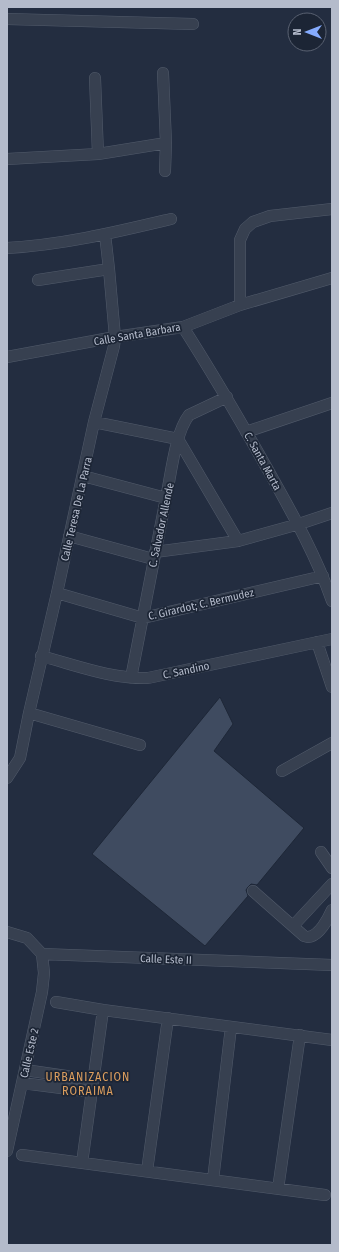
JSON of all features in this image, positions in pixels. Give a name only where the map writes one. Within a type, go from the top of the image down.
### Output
[{"type":"street","points":[[7,19],[193,24]]},
{"type":"street","points":[[163,73],[166,143],[165,171]]},
{"type":"street","points":[[95,78],[98,154]]},
{"type":"street","points":[[7,159],[98,154],[166,143]]},
{"type":"street","points":[[240,305],[240,240],[245,229],[253,222],[270,216],[332,209]]},
{"type":"street","points":[[7,248],[44,245],[105,234],[171,219]]},
{"type":"street","name":"Calle Teresa De La Parra","points":[[7,778],[20,758],[41,656],[57,593],[94,422],[114,346],[115,337],[105,234]]},
{"type":"street","points":[[38,280],[109,269]]},
{"type":"street","name":"Calle Santa Barbara","points":[[7,357],[115,337],[183,327],[240,305],[332,278]]},
{"type":"street","name":"C. Santa Marta","points":[[183,327],[227,397],[299,524],[323,576],[332,601]]},
{"type":"street","name":"C. Salvador Allende","points":[[131,678],[178,439],[185,420],[189,416],[227,397]]},
{"type":"street","points":[[246,432],[332,403]]},
{"type":"street","points":[[94,422],[178,439],[238,541]]},
{"type":"street","points":[[83,476],[166,498]]},
{"type":"street","points":[[69,536],[154,556],[238,541],[299,524],[332,512]]},
{"type":"street","name":"C. Girardot; C. Bermudez","points":[[57,593],[143,618],[323,576]]},
{"type":"street","name":"C. Sandino","points":[[41,656],[114,676],[148,678],[332,639]]},
{"type":"street","points":[[317,642],[332,687]]},
{"type":"street","points":[[29,713],[140,746]]},
{"type":"street","points":[[282,771],[332,744]]},
{"type":"street","points":[[321,852],[332,868]]},
{"type":"street","points":[[294,926],[332,884]]},
{"type":"street","points":[[253,891],[304,936],[308,937],[312,937],[328,918],[332,910]]},
{"type":"street","points":[[7,932],[27,938],[42,954]]},
{"type":"street","name":"Calle Este II","points":[[42,954],[332,965]]},
{"type":"street","name":"Calle Este 2","points":[[7,1151],[12,1106],[22,1083],[42,992],[44,973],[42,954]]},
{"type":"street","points":[[56,1002],[103,1010],[332,1040]]},
{"type":"street","points":[[82,1163],[103,1010]]},
{"type":"street","points":[[147,1171],[168,1018]]},
{"type":"street","points":[[213,1180],[231,1027]]},
{"type":"street","points":[[278,1189],[300,1036]]},
{"type":"street","points":[[25,1070],[94,1080]]},
{"type":"street","points":[[22,1083],[92,1092]]},
{"type":"street","points":[[22,1155],[324,1195]]},
{"type":"building","points":[[220,697],[233,724],[214,751],[304,828],[257,885],[251,884],[248,887],[246,890],[248,896],[205,946],[92,854]]},
{"type":"district","name":"URBANIZACION RORAIMA","points":[[88,1084]]}]
